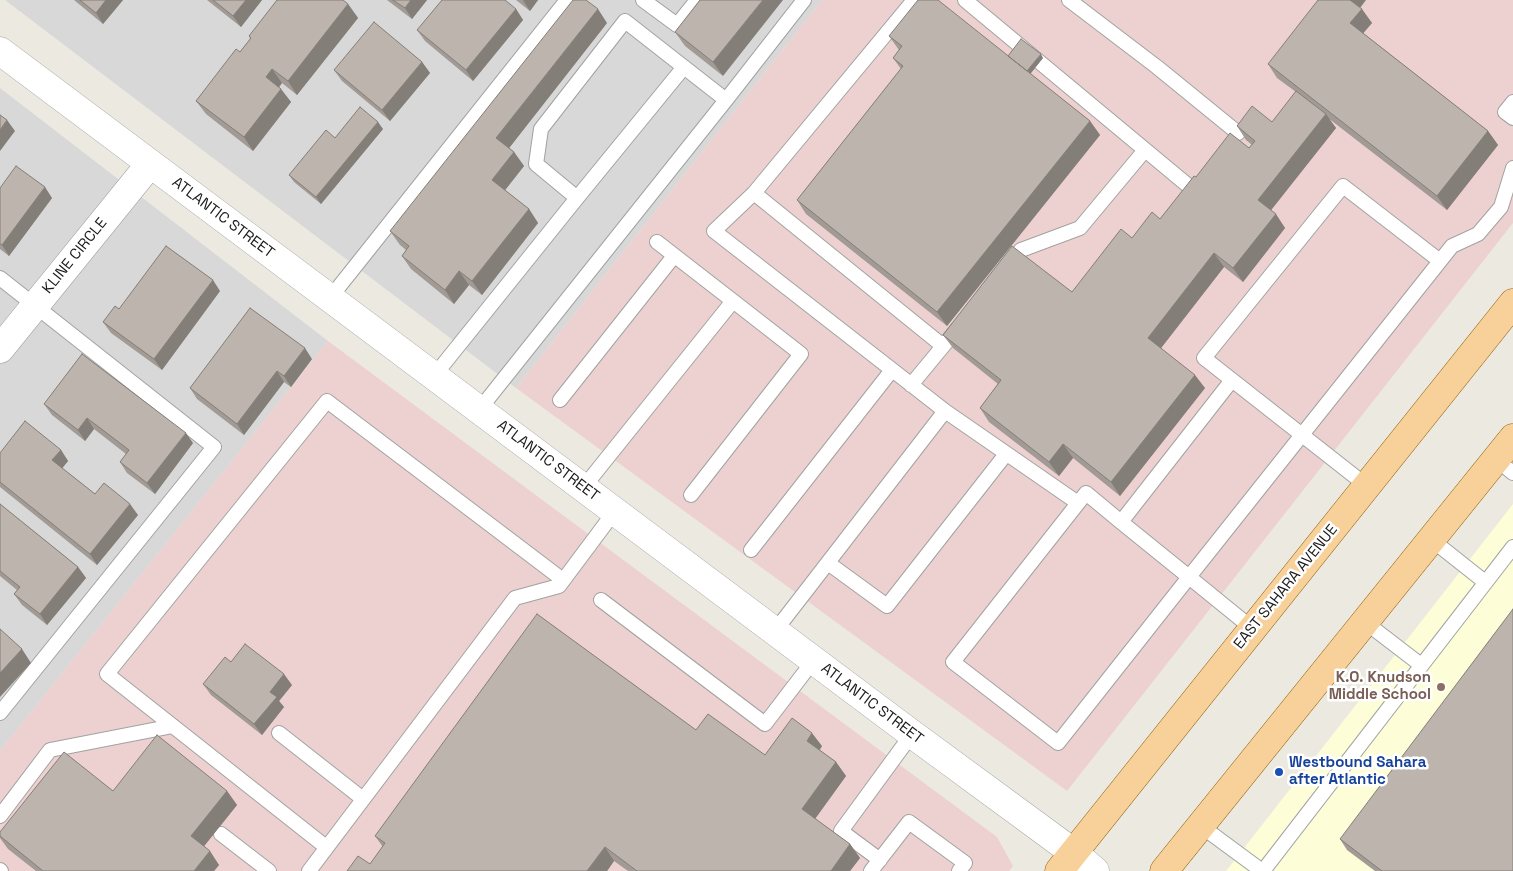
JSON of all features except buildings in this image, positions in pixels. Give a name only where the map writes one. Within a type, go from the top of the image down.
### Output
[{"type":"main road","name":"EAST SAHARA AVENUE","points":[[1066,862],[1513,303]]},
{"type":"main road","points":[[1164,871],[1432,540],[1504,466],[1513,438]]},
{"type":"street","name":"ATLANTIC STREET","points":[[0,50],[912,734],[1066,862],[1096,871]]},
{"type":"street","name":"KLINE CIRCLE","points":[[0,349],[150,164]]},
{"type":"lane","points":[[330,298],[567,0]]},
{"type":"lane","points":[[643,0],[677,25],[696,0]]},
{"type":"lane","points":[[479,410],[804,0]]},
{"type":"lane","points":[[914,0],[754,193],[714,231],[945,411],[1078,503]]},
{"type":"lane","points":[[965,0],[1191,188]]},
{"type":"lane","points":[[1069,0],[1238,133]]},
{"type":"lane","points":[[577,198],[536,164],[541,129],[625,21],[726,100]]},
{"type":"lane","points":[[434,376],[684,67]]},
{"type":"lane","points":[[1513,102],[1505,112],[1513,118]]},
{"type":"lane","points":[[997,280],[1021,250],[1080,228],[1145,150]]},
{"type":"lane","points":[[1253,629],[1189,577],[1121,522],[1086,493],[953,662],[1058,743],[1189,577],[1452,246],[1478,234],[1501,207],[1513,168]]},
{"type":"lane","points":[[1367,486],[1204,358],[1343,186],[1440,261]]},
{"type":"lane","points":[[754,193],[943,346]]},
{"type":"lane","points":[[657,242],[801,354],[690,495]]},
{"type":"lane","points":[[560,400],[674,256]]},
{"type":"lane","points":[[0,278],[214,447],[0,713]]},
{"type":"lane","points":[[583,488],[734,301]]},
{"type":"lane","points":[[911,385],[967,317]]},
{"type":"lane","points":[[751,550],[892,370]]},
{"type":"lane","points":[[1121,522],[1232,380]]},
{"type":"lane","points":[[326,847],[107,674],[327,401],[563,580]]},
{"type":"lane","points":[[775,631],[945,411]]},
{"type":"lane","points":[[828,563],[887,606],[1006,454]]},
{"type":"lane","points":[[308,871],[514,598],[559,586],[615,512]]},
{"type":"lane","points":[[1432,540],[1485,582]]},
{"type":"lane","points":[[1201,826],[1262,871],[1513,547]]},
{"type":"lane","points":[[601,600],[765,724],[814,660]]},
{"type":"lane","points":[[1365,622],[1421,665]]},
{"type":"lane","points":[[0,816],[50,750],[173,726]]},
{"type":"lane","points":[[279,733],[363,799]]},
{"type":"lane","points":[[912,734],[841,831],[876,865],[909,822],[965,863],[959,871]]},
{"type":"lane","points":[[221,834],[269,871]]},
{"type":"shaded area","points":[[5,0],[822,0],[516,388]]},
{"type":"shaded area","points":[[822,0],[1513,0],[1513,223],[1067,791],[516,388]]},
{"type":"shaded area","points":[[0,88],[328,341],[0,751]]},
{"type":"shaded area","points":[[328,341],[997,837],[1013,866],[1009,871],[0,871],[0,751]]},
{"type":"shaded area","name":"K.O. Knudson Middle School","points":[[1513,504],[1513,871],[1226,871]]},
{"type":"place","name":"K.O. Knudson Middle School","points":[[1441,687]]},
{"type":"place","name":"Westbound Sahara after Atlantic","points":[[1279,772]]}]
